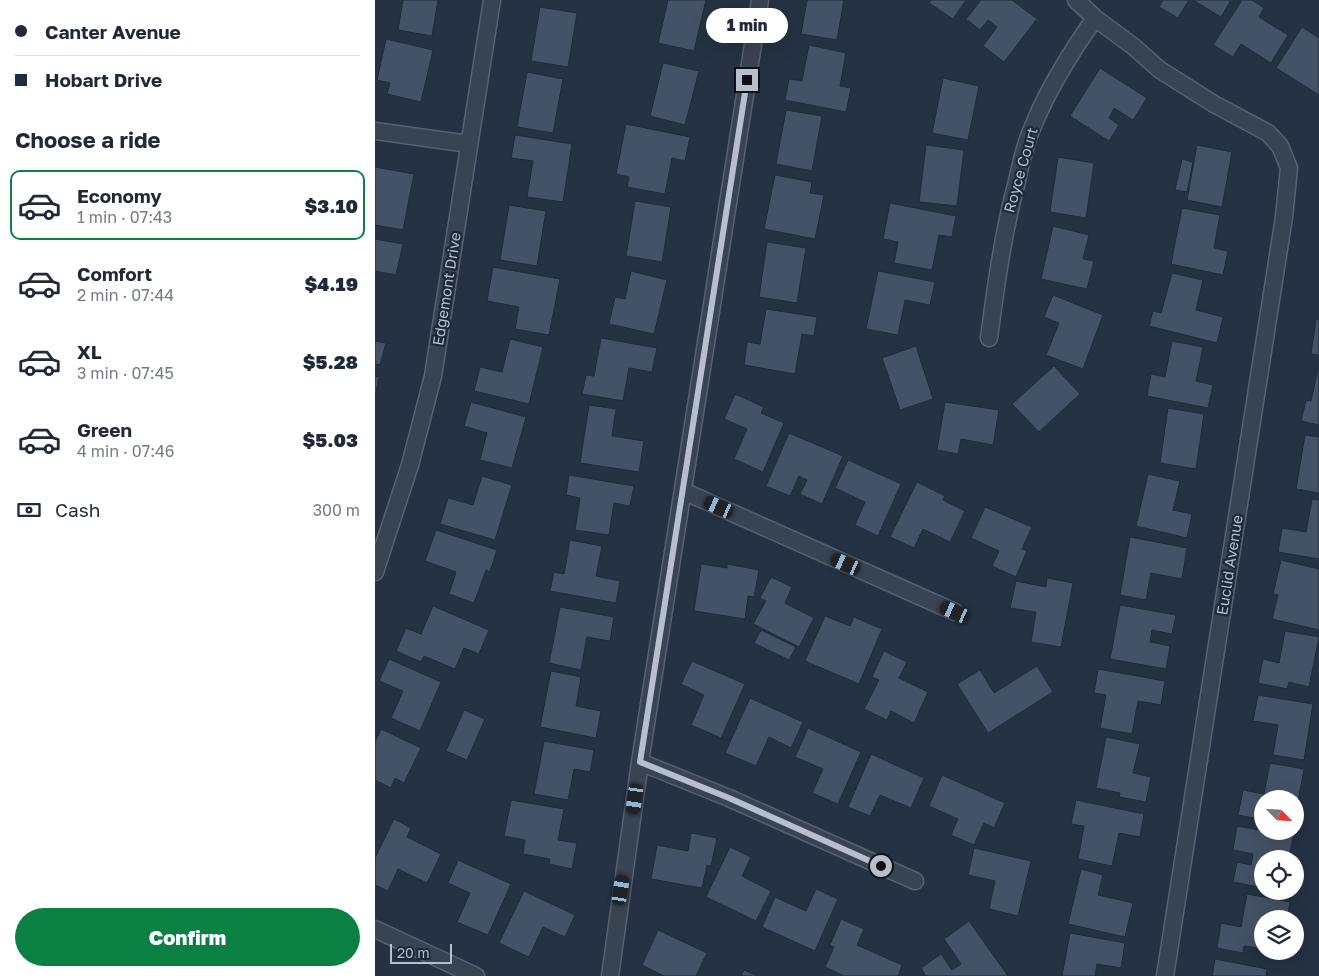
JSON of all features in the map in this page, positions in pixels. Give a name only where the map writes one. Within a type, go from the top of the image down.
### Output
[{"type":"street","name":"Edgemont Drive","points":[[375,572],[410,465],[433,376],[492,0]]},
{"type":"street","points":[[610,976],[640,762],[759,0]]},
{"type":"street","points":[[1076,0],[1095,18]]},
{"type":"street","name":"Euclid Avenue","points":[[1095,18],[1134,47],[1160,70],[1214,104],[1268,133],[1280,146],[1289,168],[1285,217],[1165,976]]},
{"type":"street","name":"Royce Court","points":[[989,338],[996,282],[1009,211],[1025,146],[1051,86],[1095,18]]},
{"type":"street","points":[[375,131],[469,144]]},
{"type":"street","points":[[683,491],[955,612]]},
{"type":"street","points":[[640,762],[729,798],[915,881]]},
{"type":"street","points":[[375,929],[476,976]]},
{"type":"building","points":[[403,0],[438,0],[432,36],[398,30]]},
{"type":"building","points":[[668,0],[706,0],[694,51],[658,43]]},
{"type":"building","points":[[807,0],[844,0],[837,40],[801,34]]},
{"type":"building","points":[[931,0],[966,0],[953,19],[929,3]]},
{"type":"building","points":[[981,0],[1012,0],[1037,19],[1004,62],[983,46],[997,27],[988,20],[980,30],[966,19]]},
{"type":"building","points":[[1163,0],[1189,0],[1178,18],[1159,7]]},
{"type":"building","points":[[1193,0],[1231,0],[1221,17]]},
{"type":"building","points":[[1242,0],[1252,0],[1264,8],[1259,17],[1288,35],[1271,63],[1241,44],[1233,57],[1213,45]]},
{"type":"building","points":[[540,7],[577,13],[568,67],[531,61]]},
{"type":"building","points":[[1302,27],[1319,38],[1319,95],[1276,68]]},
{"type":"building","points":[[386,39],[433,50],[421,102],[387,94],[390,83],[377,80]]},
{"type":"building","points":[[809,45],[846,53],[840,86],[851,88],[846,112],[785,100],[789,79],[802,81]]},
{"type":"building","points":[[663,63],[699,71],[685,125],[650,116]]},
{"type":"building","points":[[1100,68],[1147,98],[1133,120],[1114,108],[1109,118],[1119,125],[1109,141],[1070,116]]},
{"type":"building","points":[[527,72],[563,79],[553,133],[517,127]]},
{"type":"building","points":[[943,78],[979,86],[968,140],[932,133]]},
{"type":"building","points":[[786,110],[822,116],[812,171],[776,164]]},
{"type":"building","points":[[626,124],[690,137],[685,161],[672,158],[665,194],[627,187],[629,177],[616,174]]},
{"type":"building","points":[[515,135],[572,144],[563,202],[527,197],[533,161],[511,158]]},
{"type":"building","points":[[926,145],[964,150],[957,206],[919,202]]},
{"type":"building","points":[[1197,145],[1232,152],[1222,207],[1187,200]]},
{"type":"building","points":[[1058,157],[1094,163],[1086,218],[1050,212]]},
{"type":"building","points":[[1182,159],[1193,162],[1187,192],[1175,190]]},
{"type":"building","points":[[375,167],[414,174],[403,230],[375,225]]},
{"type":"building","points":[[775,175],[812,182],[810,193],[824,195],[815,239],[764,229]]},
{"type":"building","points":[[635,201],[671,207],[662,262],[626,256]]},
{"type":"building","points":[[890,203],[956,216],[952,237],[939,235],[932,270],[894,263],[898,242],[883,239]]},
{"type":"building","points":[[509,205],[546,211],[537,266],[500,260]]},
{"type":"building","points":[[1182,208],[1220,215],[1214,248],[1228,251],[1223,275],[1171,264]]},
{"type":"building","points":[[1053,226],[1089,235],[1083,259],[1094,261],[1087,289],[1041,279]]},
{"type":"building","points":[[375,239],[403,244],[396,275],[375,271]]},
{"type":"building","points":[[767,242],[806,248],[797,303],[759,297]]},
{"type":"building","points":[[493,267],[560,279],[549,335],[515,329],[519,307],[487,301]]},
{"type":"building","points":[[631,271],[667,280],[654,334],[609,324],[615,297],[625,299]]},
{"type":"building","points":[[878,271],[935,282],[930,305],[905,300],[898,335],[866,329]]},
{"type":"building","points":[[1172,273],[1203,280],[1196,310],[1223,317],[1217,343],[1149,326],[1153,311],[1161,313]]},
{"type":"building","points":[[1053,295],[1103,315],[1083,369],[1046,355],[1059,323],[1044,317]]},
{"type":"building","points":[[766,309],[817,317],[814,336],[802,334],[795,374],[744,365],[747,342],[760,344]]},
{"type":"building","points":[[1316,319],[1319,319],[1319,355],[1311,354]]},
{"type":"building","points":[[601,338],[657,348],[652,372],[629,368],[623,401],[582,394],[586,375],[594,376]]},
{"type":"building","points":[[510,339],[543,347],[529,404],[474,391],[480,367],[502,372]]},
{"type":"building","points":[[375,341],[386,343],[380,365],[375,364]]},
{"type":"building","points":[[1172,341],[1203,347],[1196,381],[1213,385],[1208,408],[1147,396],[1151,374],[1165,377]]},
{"type":"building","points":[[916,346],[933,399],[900,410],[882,358]]},
{"type":"building","points":[[1054,366],[1080,394],[1039,432],[1012,404]]},
{"type":"building","points":[[1318,369],[1319,425],[1301,421],[1306,400],[1311,401]]},
{"type":"building","points":[[375,376],[379,377],[375,397]]},
{"type":"building","points":[[735,394],[764,407],[761,413],[784,423],[763,472],[734,459],[747,429],[724,419]]},
{"type":"building","points":[[471,402],[526,417],[512,468],[480,460],[487,433],[464,426]]},
{"type":"building","points":[[945,402],[999,410],[993,445],[961,439],[958,454],[937,450]]},
{"type":"building","points":[[589,405],[616,409],[612,436],[644,441],[639,472],[580,463]]},
{"type":"building","points":[[1168,408],[1204,414],[1196,469],[1160,463]]},
{"type":"building","points":[[789,433],[843,456],[822,504],[800,494],[807,480],[799,476],[790,496],[766,486]]},
{"type":"building","points":[[1305,435],[1319,437],[1319,493],[1296,489]]},
{"type":"building","points":[[848,460],[901,484],[878,536],[855,525],[865,502],[835,488]]},
{"type":"building","points":[[1148,474],[1180,481],[1173,510],[1192,514],[1187,538],[1136,526]]},
{"type":"building","points":[[569,475],[634,486],[630,506],[614,503],[609,535],[575,530],[580,498],[566,495]]},
{"type":"building","points":[[482,476],[512,485],[495,540],[440,524],[448,498],[473,505]]},
{"type":"building","points":[[917,482],[945,496],[943,500],[965,511],[950,542],[923,529],[914,548],[890,537]]},
{"type":"building","points":[[1312,499],[1319,500],[1319,559],[1278,552],[1282,528],[1306,532]]},
{"type":"building","points":[[985,507],[1032,527],[1022,549],[1027,551],[1016,577],[992,566],[999,551],[971,538]]},
{"type":"building","points":[[436,530],[497,550],[490,572],[486,570],[474,603],[449,594],[456,572],[425,561]]},
{"type":"building","points":[[1130,537],[1187,548],[1182,579],[1151,573],[1146,600],[1120,595]]},
{"type":"building","points":[[570,540],[602,546],[596,576],[620,581],[616,603],[550,591],[554,572],[564,574]]},
{"type":"building","points":[[1281,560],[1319,569],[1319,630],[1272,619],[1278,595],[1273,594]]},
{"type":"building","points":[[701,564],[727,568],[727,564],[759,570],[754,597],[748,596],[745,619],[694,611]]},
{"type":"building","points":[[771,577],[792,587],[785,603],[814,618],[799,647],[753,624],[766,601],[760,598]]},
{"type":"building","points":[[1047,578],[1073,583],[1061,647],[1031,642],[1036,612],[1010,608],[1016,581],[1046,587]]},
{"type":"building","points":[[1120,605],[1176,615],[1172,634],[1152,630],[1150,642],[1170,646],[1166,669],[1110,659]]},
{"type":"building","points":[[433,606],[489,630],[479,654],[464,648],[455,669],[424,656],[421,662],[396,651],[406,628],[421,634]]},
{"type":"building","points":[[560,607],[614,617],[610,641],[587,637],[581,670],[549,663]]},
{"type":"building","points":[[825,616],[850,626],[854,617],[882,629],[859,684],[805,661]]},
{"type":"building","points":[[761,630],[796,647],[789,660],[754,643]]},
{"type":"building","points":[[1285,631],[1319,637],[1309,687],[1289,682],[1287,689],[1258,683],[1263,659],[1279,663]]},
{"type":"building","points":[[884,651],[907,662],[899,678],[928,692],[914,723],[891,711],[887,720],[864,709],[879,680],[872,677]]},
{"type":"building","points":[[389,659],[441,682],[420,731],[391,718],[403,691],[379,681]]},
{"type":"building","points":[[692,661],[745,684],[721,738],[691,725],[704,695],[681,684]]},
{"type":"building","points":[[1037,666],[1053,692],[988,733],[957,684],[980,670],[994,693]]},
{"type":"building","points":[[1098,669],[1165,681],[1161,705],[1138,701],[1132,734],[1100,728],[1106,695],[1094,693]]},
{"type":"building","points":[[551,671],[581,677],[576,706],[601,711],[596,738],[540,727]]},
{"type":"building","points":[[1258,695],[1313,704],[1304,760],[1273,755],[1278,725],[1253,721]]},
{"type":"building","points":[[750,698],[803,722],[791,748],[769,737],[756,766],[725,753]]},
{"type":"building","points":[[464,710],[485,719],[467,760],[446,751]]},
{"type":"building","points":[[808,728],[861,752],[838,804],[812,793],[823,769],[795,757]]},
{"type":"building","points":[[381,729],[421,748],[404,783],[395,778],[391,788],[375,780],[375,742]]},
{"type":"building","points":[[1106,737],[1140,744],[1133,773],[1151,777],[1146,802],[1119,797],[1120,793],[1096,788]]},
{"type":"building","points":[[544,741],[594,750],[590,772],[574,769],[568,800],[534,794]]},
{"type":"building","points":[[871,754],[924,778],[911,808],[880,795],[870,816],[848,807]]},
{"type":"building","points":[[1270,763],[1304,769],[1300,790],[1265,790]]},
{"type":"building","points":[[942,775],[1005,803],[994,828],[984,823],[974,845],[951,835],[958,819],[929,806]]},
{"type":"building","points":[[1243,790],[1254,792],[1254,818],[1238,815]]},
{"type":"building","points":[[511,800],[564,809],[558,840],[577,843],[572,869],[549,864],[550,859],[523,854],[525,840],[504,836]]},
{"type":"building","points":[[1076,800],[1144,814],[1140,837],[1119,833],[1112,866],[1078,859],[1084,826],[1071,824]]},
{"type":"building","points":[[394,819],[411,828],[407,837],[441,854],[427,883],[398,869],[388,891],[375,885],[375,858]]},
{"type":"building","points":[[1237,826],[1254,829],[1254,840],[1292,840],[1291,850],[1254,850],[1254,886],[1233,882],[1237,862],[1251,865],[1253,854],[1233,850]]},
{"type":"building","points":[[691,833],[717,838],[711,866],[707,865],[702,888],[651,879],[657,845],[688,851]]},
{"type":"building","points":[[730,847],[751,857],[742,876],[771,891],[756,921],[706,897]]},
{"type":"building","points":[[974,848],[1031,861],[1018,916],[989,909],[995,881],[968,875]]},
{"type":"building","points":[[458,860],[511,884],[488,935],[457,922],[470,893],[448,883]]},
{"type":"building","points":[[1081,869],[1103,875],[1098,895],[1133,903],[1125,937],[1068,924]]},
{"type":"building","points":[[816,889],[838,899],[815,951],[762,927],[775,897],[806,911]]},
{"type":"building","points":[[524,891],[575,915],[565,937],[543,927],[529,957],[499,943]]},
{"type":"building","points":[[1247,894],[1254,895],[1254,900],[1290,902],[1289,910],[1254,910],[1254,948],[1244,946],[1243,953],[1217,948],[1221,923],[1241,927]]},
{"type":"building","points":[[841,919],[864,929],[857,945],[902,965],[898,976],[844,976],[825,967],[834,947],[830,945]]},
{"type":"building","points":[[969,921],[1008,976],[926,976],[921,968],[941,954],[952,970],[961,964],[944,939]]},
{"type":"building","points":[[658,930],[707,953],[696,976],[664,976],[642,965]]},
{"type":"building","points":[[1070,933],[1125,943],[1121,968],[1097,964],[1095,976],[1062,976]]},
{"type":"building","points":[[1215,959],[1267,969],[1266,976],[1212,976]]},
{"type":"building","points":[[744,970],[758,976],[741,976]]},
{"type":"route","points":[[747,80],[640,762],[729,798],[881,866]]}]
